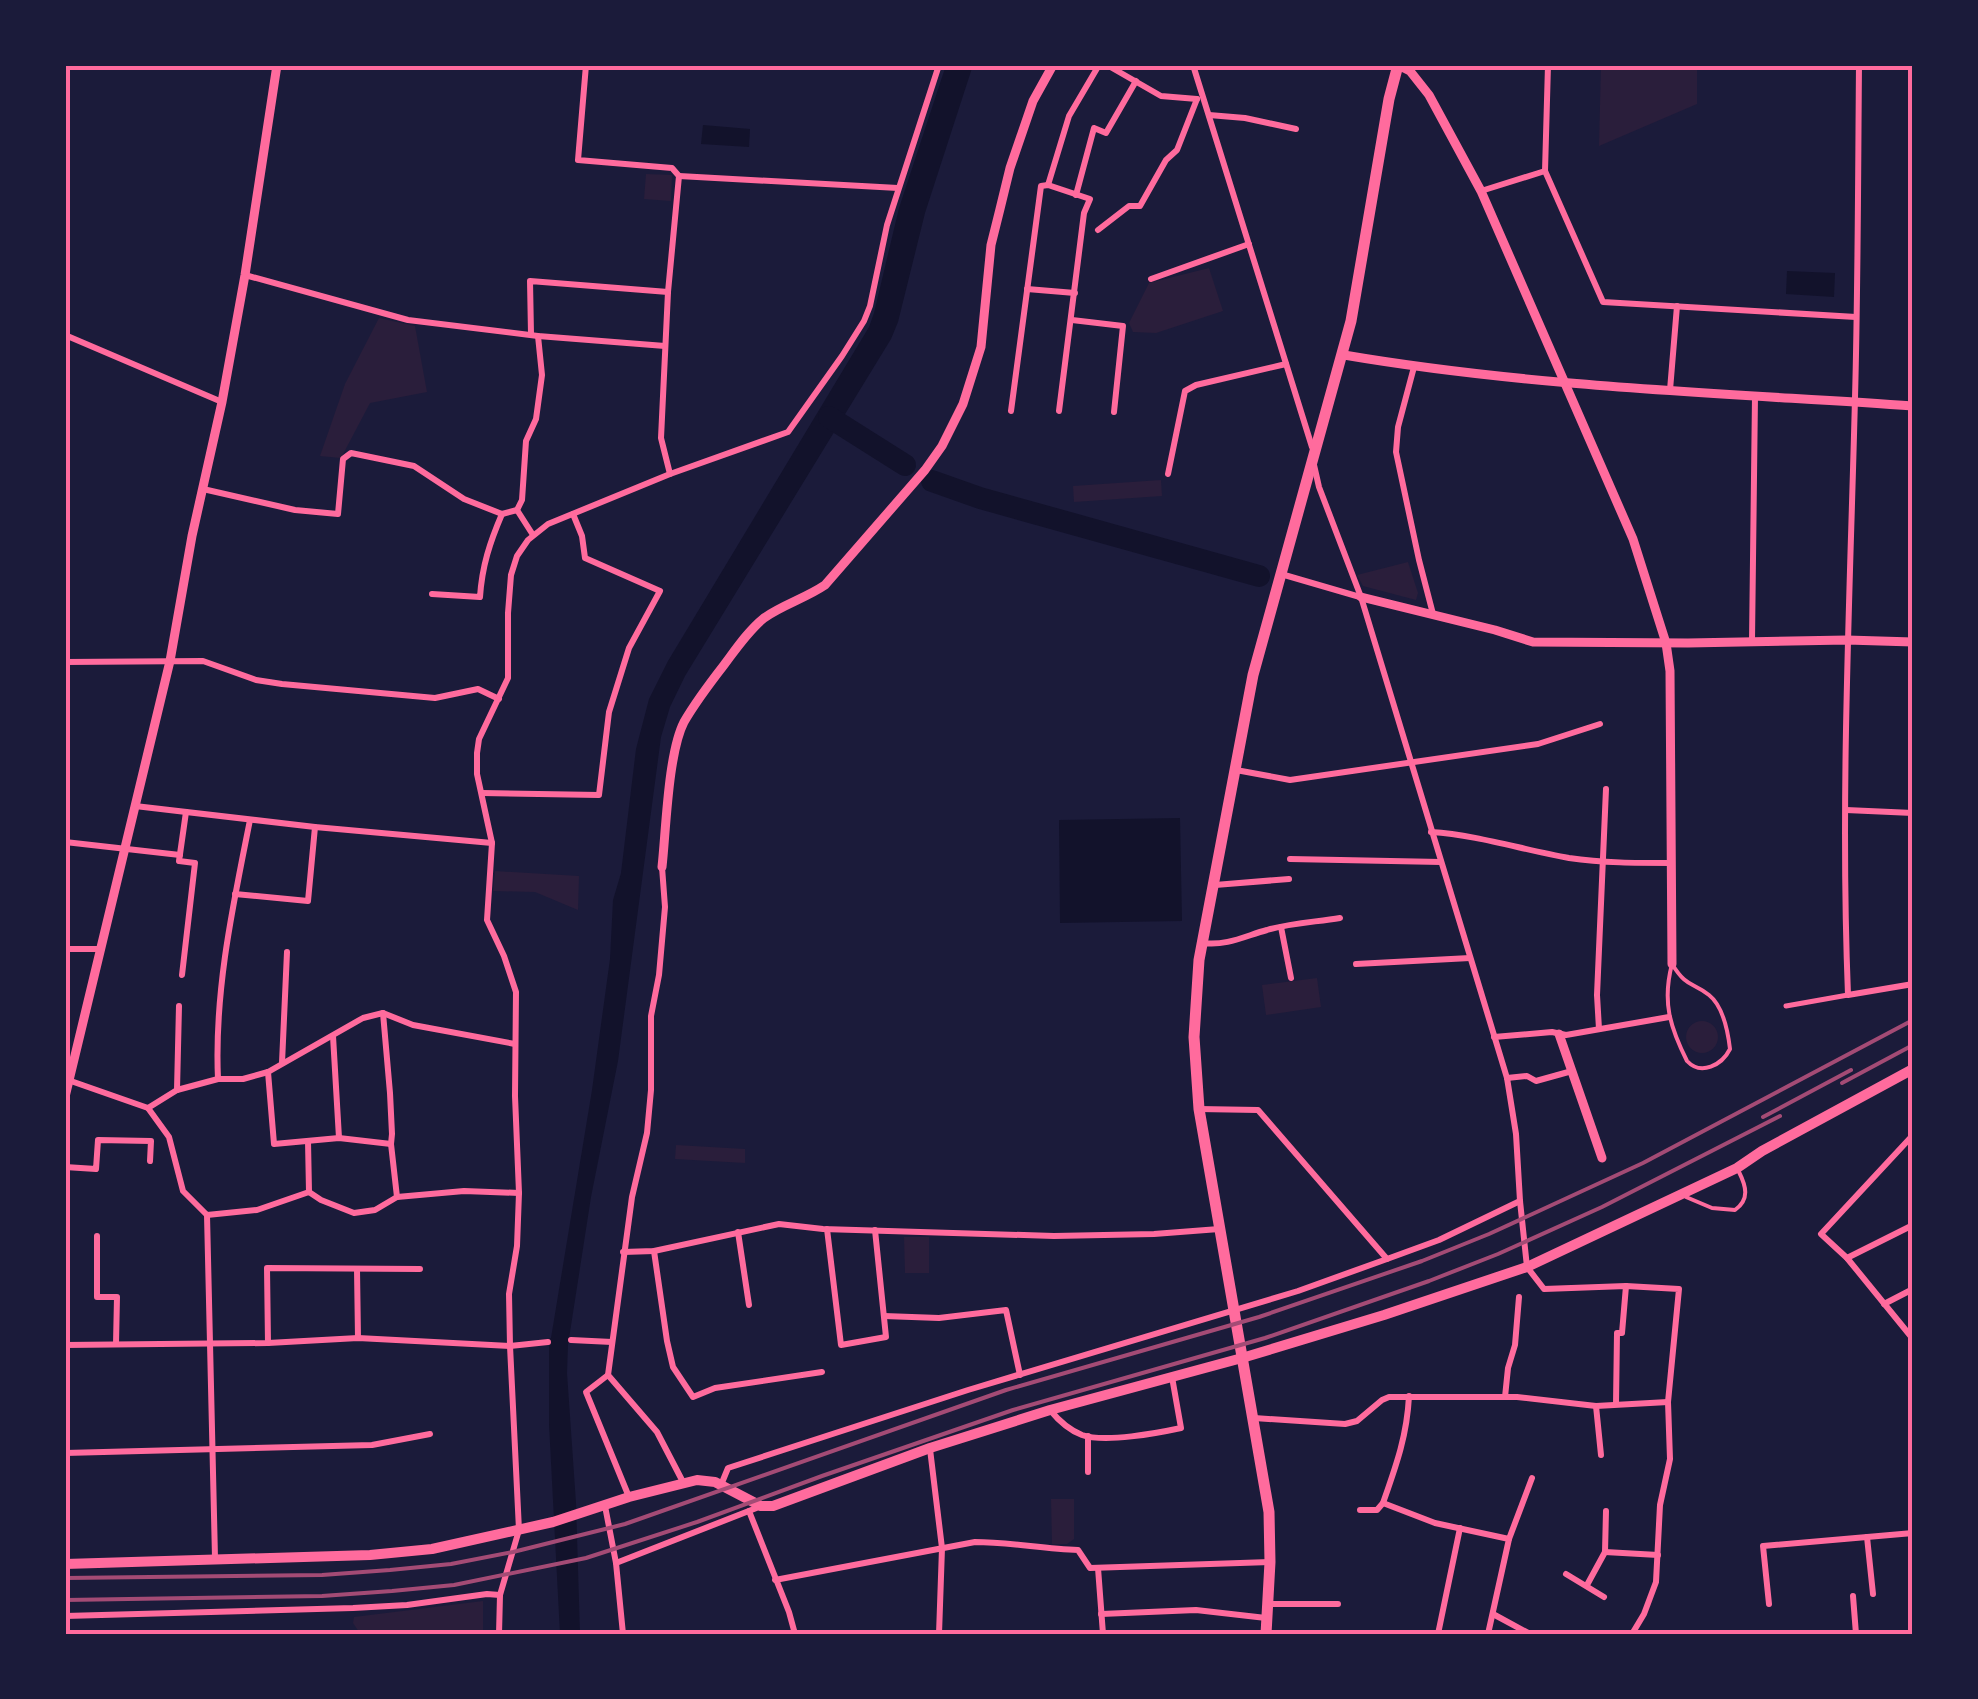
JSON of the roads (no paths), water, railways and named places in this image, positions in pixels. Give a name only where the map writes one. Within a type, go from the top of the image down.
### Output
[{"type":"main road","points":[[1266,1634],[1269,1512],[1199,1108],[1194,1037],[1199,960],[1253,675],[1352,321],[1398,65]]},
{"type":"main road","points":[[65,1564],[370,1555],[432,1549],[553,1522],[683,1482],[706,1480],[761,1506],[773,1506],[930,1448],[1384,1315],[1527,1267],[1737,1168],[1913,1070]]},
{"type":"street","points":[[65,1097],[170,662],[245,275],[277,65]]},
{"type":"street","points":[[586,65],[578,160],[672,168],[679,176],[898,188]]},
{"type":"street","points":[[499,1634],[500,1595],[518,1530],[509,1294],[517,1246],[519,1194],[516,992],[487,920],[492,843],[477,774],[479,738],[508,678],[508,612],[516,556],[548,524],[670,474],[788,432],[864,321],[887,224],[940,65]]},
{"type":"street","points":[[630,1497],[586,1392],[608,1375],[632,1196],[647,1134],[651,1016],[660,975],[665,908],[662,868],[677,742],[683,724],[752,630],[766,616],[825,585],[925,470],[951,428],[981,347],[990,246],[1010,168],[1033,101],[1053,65]]},
{"type":"street","points":[[1048,185],[1069,116],[1099,65]]},
{"type":"street","points":[[1107,65],[1161,96],[1200,99]]},
{"type":"street","points":[[1193,65],[1200,99],[1209,116],[1311,439],[1319,486],[1361,597],[1507,1078],[1516,1134],[1527,1267],[1544,1289],[1679,1289],[1668,1402],[1670,1458],[1660,1505],[1656,1582],[1632,1634]]},
{"type":"street","points":[[1398,65],[1410,71],[1429,94],[1481,191],[1633,538],[1666,643],[1670,671],[1672,964]]},
{"type":"street","points":[[1548,65],[1545,171],[1602,302],[1856,317]]},
{"type":"street","points":[[1848,995],[1844,889],[1859,65]]},
{"type":"street","points":[[1076,195],[1094,128],[1106,133],[1136,82]]},
{"type":"street","points":[[1098,230],[1129,206],[1140,206],[1166,160],[1176,150],[1200,99]]},
{"type":"street","points":[[1209,116],[1245,118],[1296,129]]},
{"type":"street","points":[[1481,191],[1545,171]]},
{"type":"street","points":[[670,474],[661,438],[668,292],[679,176]]},
{"type":"street","points":[[1011,411],[1041,186],[1048,185],[1090,200],[1084,213],[1059,411]]},
{"type":"street","points":[[1151,279],[1249,244]]},
{"type":"street","points":[[245,275],[408,320],[665,346]]},
{"type":"street","points":[[203,488],[295,510],[338,514],[343,460],[351,453],[414,466],[464,500],[502,514],[517,510],[522,500],[526,441],[536,418],[542,375],[530,281],[668,292]]},
{"type":"street","points":[[1028,289],[1075,293]]},
{"type":"street","points":[[1670,390],[1677,306]]},
{"type":"street","points":[[1072,320],[1122,326],[1114,412]]},
{"type":"street","points":[[65,335],[222,402]]},
{"type":"street","points":[[1344,355],[1469,374],[1913,406]]},
{"type":"street","points":[[1168,474],[1185,391],[1286,364]]},
{"type":"street","points":[[1414,367],[1398,427],[1396,452],[1433,614]]},
{"type":"street","points":[[1752,641],[1755,396]]},
{"type":"street","points":[[517,510],[533,535]]},
{"type":"street","points":[[432,594],[480,597],[486,551],[502,514]]},
{"type":"street","points":[[482,793],[599,795],[609,712],[629,648],[660,591],[585,558],[573,514]]},
{"type":"street","points":[[1280,574],[1533,642],[1913,642]]},
{"type":"street","points":[[65,662],[203,661],[256,680],[282,684],[436,698],[478,689],[498,700]]},
{"type":"street","points":[[1236,770],[1290,780],[1538,744],[1600,724]]},
{"type":"street","points":[[1599,1029],[1606,790]]},
{"type":"street","points":[[134,806],[492,843]]},
{"type":"street","points":[[1846,810],[1913,813]]},
{"type":"street","points":[[182,975],[194,863],[179,861],[186,812]]},
{"type":"street","points":[[218,1080],[219,1005],[250,820]]},
{"type":"street","points":[[235,894],[308,901],[315,826]]},
{"type":"street","points":[[1432,832],[1603,863],[1672,864]]},
{"type":"street","points":[[65,842],[180,855]]},
{"type":"street","points":[[1290,858],[1442,862]]},
{"type":"street","points":[[1215,885],[1289,879]]},
{"type":"street","points":[[1203,944],[1242,940],[1268,929],[1340,918]]},
{"type":"street","points":[[1282,927],[1291,978]]},
{"type":"street","points":[[65,948],[100,950]]},
{"type":"street","points":[[282,1064],[287,952]]},
{"type":"street","points":[[1356,964],[1470,958]]},
{"type":"street","points":[[1786,1006],[1913,984]]},
{"type":"street","points":[[177,1090],[180,1006]]},
{"type":"street","points":[[148,1108],[177,1090],[268,1072],[363,1018],[382,1013],[414,1024],[514,1044]]},
{"type":"street","points":[[382,1013],[390,1094],[390,1144],[398,1197]]},
{"type":"street","points":[[1494,1037],[1566,1035],[1669,1017]]},
{"type":"street","points":[[1559,1034],[1602,1158]]},
{"type":"street","points":[[334,1036],[339,1138]]},
{"type":"street","points":[[1507,1078],[1526,1076],[1536,1081],[1572,1071]]},
{"type":"street","points":[[268,1072],[274,1144],[339,1138],[390,1144]]},
{"type":"street","points":[[67,1080],[148,1108],[169,1137],[183,1192],[207,1215],[215,1560]]},
{"type":"street","points":[[1199,1108],[1258,1110],[1387,1259]]},
{"type":"street","points":[[1913,1135],[1821,1234],[1847,1258],[1913,1339]]},
{"type":"street","points":[[65,1167],[96,1169],[98,1140],[151,1141],[150,1161]]},
{"type":"street","points":[[308,1140],[308,1192]]},
{"type":"street","points":[[308,1192],[354,1212],[374,1210],[398,1197],[464,1191],[519,1194]]},
{"type":"street","points":[[207,1215],[257,1210],[308,1192]]},
{"type":"street","points":[[721,1484],[728,1468],[1298,1292],[1439,1240],[1520,1201]]},
{"type":"street","points":[[623,1252],[654,1251],[780,1224],[1054,1236],[1219,1229]]},
{"type":"street","points":[[1847,1258],[1913,1225]]},
{"type":"street","points":[[827,1229],[841,1345],[886,1337],[876,1230]]},
{"type":"street","points":[[738,1232],[750,1305]]},
{"type":"street","points":[[97,1236],[97,1297],[117,1297],[116,1344]]},
{"type":"street","points":[[654,1251],[673,1367],[693,1397],[715,1388],[822,1372]]},
{"type":"street","points":[[268,1343],[266,1268],[420,1269]]},
{"type":"street","points":[[357,1268],[358,1338]]},
{"type":"street","points":[[1616,1404],[1616,1333],[1622,1333],[1626,1286]]},
{"type":"street","points":[[1884,1304],[1913,1289]]},
{"type":"street","points":[[1505,1397],[1519,1298]]},
{"type":"street","points":[[884,1316],[939,1318],[1006,1310],[1020,1375]]},
{"type":"street","points":[[65,1345],[358,1338],[510,1346],[548,1342]]},
{"type":"street","points":[[571,1340],[612,1342]]},
{"type":"street","points":[[608,1375],[657,1432],[683,1482]]},
{"type":"street","points":[[1050,1410],[1061,1423],[1088,1436],[1144,1436],[1181,1428],[1172,1378]]},
{"type":"street","points":[[1254,1418],[1345,1424],[1356,1421],[1382,1400],[1409,1396],[1505,1397],[1596,1406],[1668,1402]]},
{"type":"street","points":[[1360,1510],[1377,1510],[1383,1503],[1405,1438],[1409,1396]]},
{"type":"street","points":[[1596,1406],[1600,1455]]},
{"type":"street","points":[[65,1453],[372,1445],[430,1434]]},
{"type":"street","points":[[1088,1436],[1088,1472]]},
{"type":"street","points":[[930,1448],[942,1548],[939,1634]]},
{"type":"street","points":[[1488,1634],[1509,1539],[1532,1478]]},
{"type":"street","points":[[1383,1503],[1434,1523],[1509,1539]]},
{"type":"street","points":[[605,1506],[623,1634]]},
{"type":"street","points":[[616,1563],[761,1506]]},
{"type":"street","points":[[749,1511],[794,1634]]},
{"type":"street","points":[[1586,1585],[1605,1552],[1606,1511]]},
{"type":"street","points":[[1438,1634],[1460,1528]]},
{"type":"street","points":[[1769,1604],[1763,1546],[1913,1533]]},
{"type":"street","points":[[1868,1537],[1872,1594]]},
{"type":"street","points":[[775,1580],[975,1542],[1078,1550],[1090,1568],[1270,1562]]},
{"type":"street","points":[[1605,1552],[1658,1554]]},
{"type":"street","points":[[1098,1568],[1103,1634]]},
{"type":"street","points":[[1566,1574],[1604,1598]]},
{"type":"street","points":[[65,1616],[353,1608],[500,1595]]},
{"type":"street","points":[[1853,1596],[1856,1634]]},
{"type":"street","points":[[1269,1604],[1338,1604]]},
{"type":"street","points":[[1101,1614],[1196,1610],[1268,1618]]},
{"type":"street","points":[[1493,1614],[1530,1634]]},
{"type":"lane","points":[[1672,964],[1682,980],[1712,996],[1730,1043],[1728,1053],[1700,1070],[1692,1066],[1682,1050],[1669,1017],[1667,982],[1672,964]]},
{"type":"lane","points":[[1681,1195],[1712,1208],[1735,1210],[1745,1200],[1746,1188],[1737,1168]]},
{"type":"waterway","points":[[829,417],[905,465]]},
{"type":"waterway","points":[[932,481],[1259,576]]},
{"type":"railway","points":[[65,1578],[322,1575],[390,1570],[513,1552],[625,1524],[1006,1390],[1259,1317],[1422,1261],[1643,1163],[1913,1020]]},
{"type":"railway","points":[[1842,1083],[1913,1045]]},
{"type":"railway","points":[[1763,1117],[1851,1070]]},
{"type":"railway","points":[[65,1600],[322,1596],[392,1591],[454,1585],[586,1558],[1013,1410],[1265,1338],[1429,1281],[1602,1207],[1780,1116]]}]
